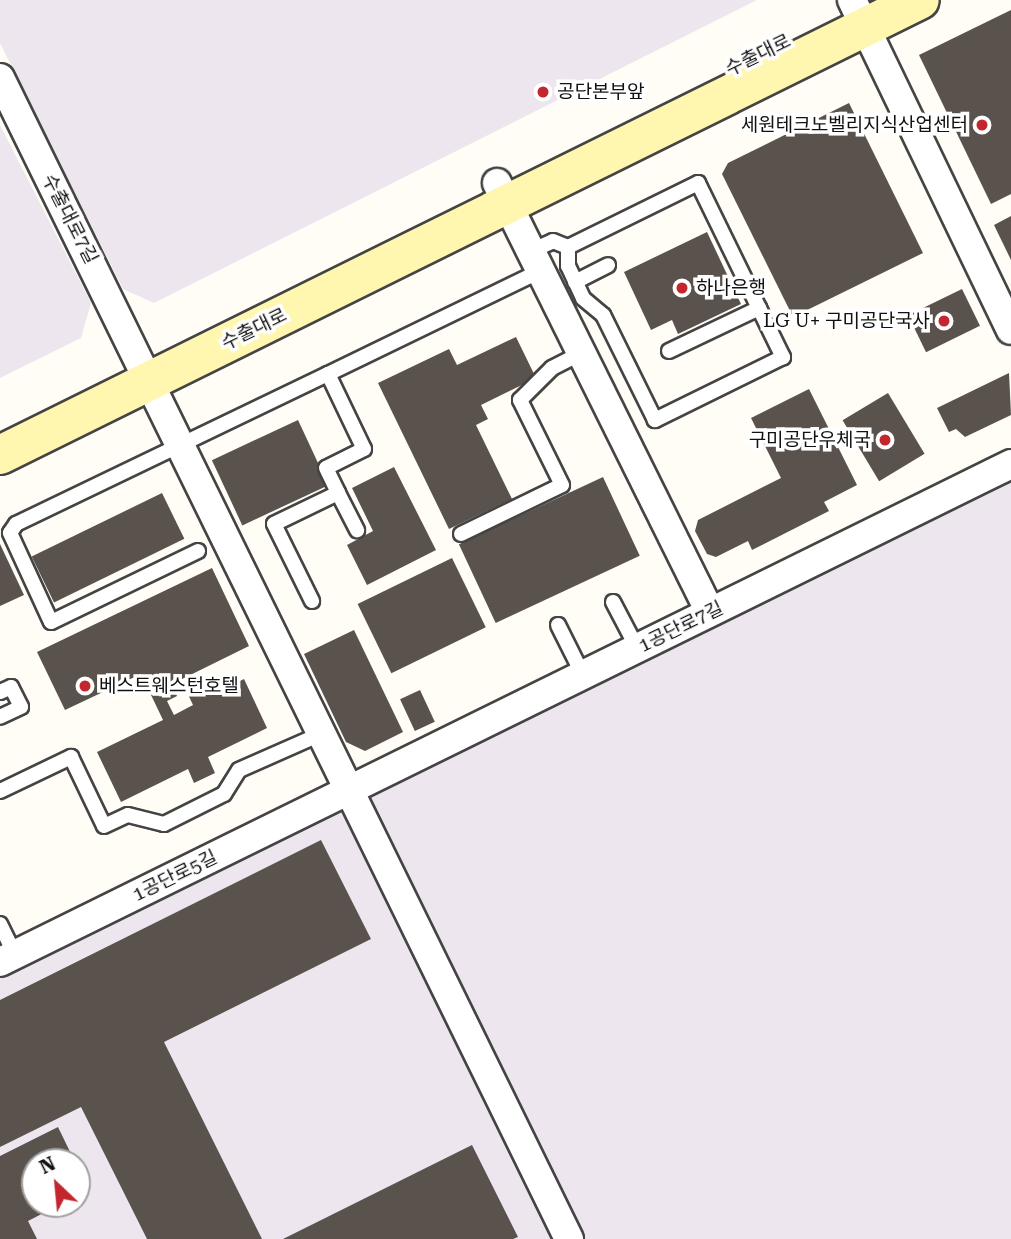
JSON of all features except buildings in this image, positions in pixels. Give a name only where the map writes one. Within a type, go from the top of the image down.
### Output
[{"type":"main road","name":"수출대로","points":[[0,454],[146,370],[502,194],[861,8],[919,0]]},
{"type":"main road","name":"수출대로","points":[[0,429],[146,370]]},
{"type":"street","points":[[861,8],[1011,330]]},
{"type":"street","name":"수출대로7길","points":[[0,78],[146,370]]},
{"type":"street","points":[[502,194],[709,612]]},
{"type":"street","points":[[146,370],[569,1239]]},
{"type":"street","name":"1공단로7길","points":[[350,790],[1011,464]]},
{"type":"street","name":"1공단로5길","points":[[8,959],[350,790]]},
{"type":"lane","points":[[198,551],[51,622],[10,533],[16,524],[328,374],[536,261],[553,241],[568,247],[698,183],[783,357],[655,420],[603,315],[575,282],[568,247]]},
{"type":"lane","points":[[575,282],[608,265]]},
{"type":"lane","points":[[670,351],[759,308]]},
{"type":"lane","points":[[461,534],[562,485],[520,400],[552,368],[581,353]]},
{"type":"lane","points":[[328,374],[365,449],[326,468],[357,530]]},
{"type":"lane","points":[[312,601],[274,524],[338,493]]},
{"type":"lane","points":[[613,602],[637,648]]},
{"type":"lane","points":[[558,625],[583,675]]},
{"type":"lane","points":[[0,692],[11,687],[21,707],[0,717]]},
{"type":"lane","points":[[0,791],[71,757],[104,826],[128,815],[164,824],[224,794],[239,770],[323,733]]},
{"type":"lane","points":[[0,924],[8,959]]},
{"type":"shaded area","points":[[0,0],[757,0],[154,303],[123,289],[0,43]]},
{"type":"shaded area","points":[[0,125],[91,303],[81,338],[0,378]]},
{"type":"shaded area","points":[[1011,464],[1011,1239],[0,1239],[0,962]]},
{"type":"place","name":"공단본부앞","points":[[543,92]]},
{"type":"place","name":"세원테크노벨리지식산업센터","points":[[982,125]]},
{"type":"place","name":"하나은행","points":[[682,288]]},
{"type":"place","name":"LG U+ 구미공단국사","points":[[944,321]]},
{"type":"place","name":"구미공단우체국","points":[[885,440]]},
{"type":"place","name":"베스트웨스턴호텔","points":[[85,686]]}]
